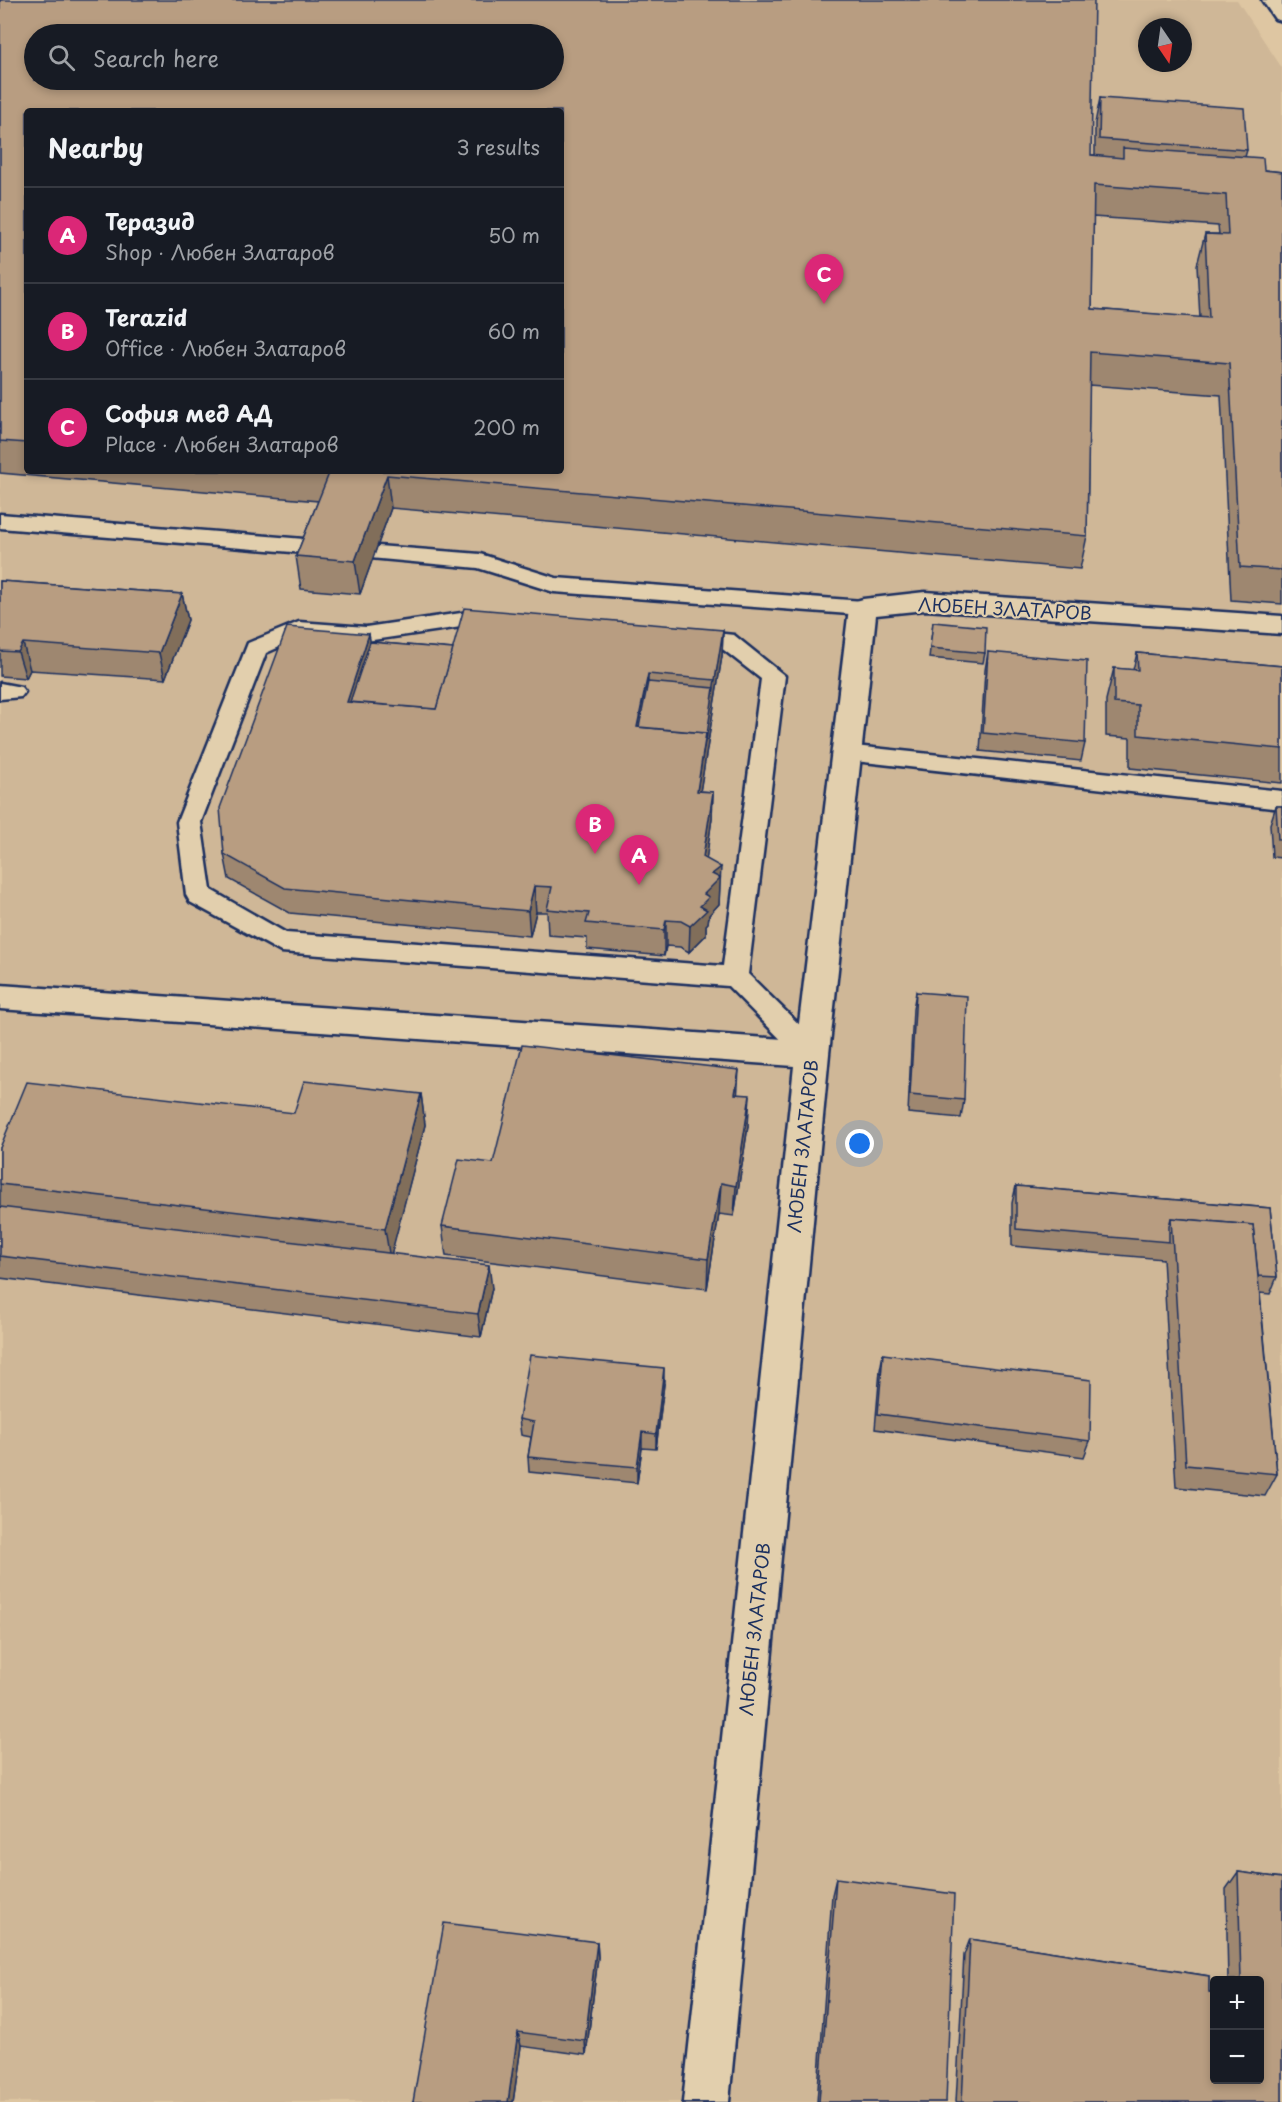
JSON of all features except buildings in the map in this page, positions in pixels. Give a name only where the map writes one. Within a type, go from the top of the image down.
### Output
[{"type":"street","points":[[1272,0],[1282,15]]},
{"type":"street","name":"ЛЮБЕН ЗЛАТАРОВ","points":[[706,2102],[812,1054],[862,608],[925,601],[1282,625]]},
{"type":"street","points":[[0,997],[812,1054]]},
{"type":"lane","points":[[0,521],[316,548]]},
{"type":"lane","points":[[378,553],[480,561],[554,585],[862,608]]},
{"type":"lane","points":[[515,622],[468,619],[366,634],[299,629],[256,648],[189,822],[199,895],[281,942],[735,977],[812,1054]]},
{"type":"lane","points":[[667,635],[726,640],[773,676],[735,977]]},
{"type":"lane","points":[[845,753],[1282,800]]},
{"type":"shaded area","points":[[0,0],[1237,0],[1282,68],[1282,2102],[0,2102]]},
{"type":"place","name":"София мед АД","points":[[824,304]]},
{"type":"place","name":"Terazid","points":[[595,854]]},
{"type":"place","name":"Теразид","points":[[639,885]]}]
